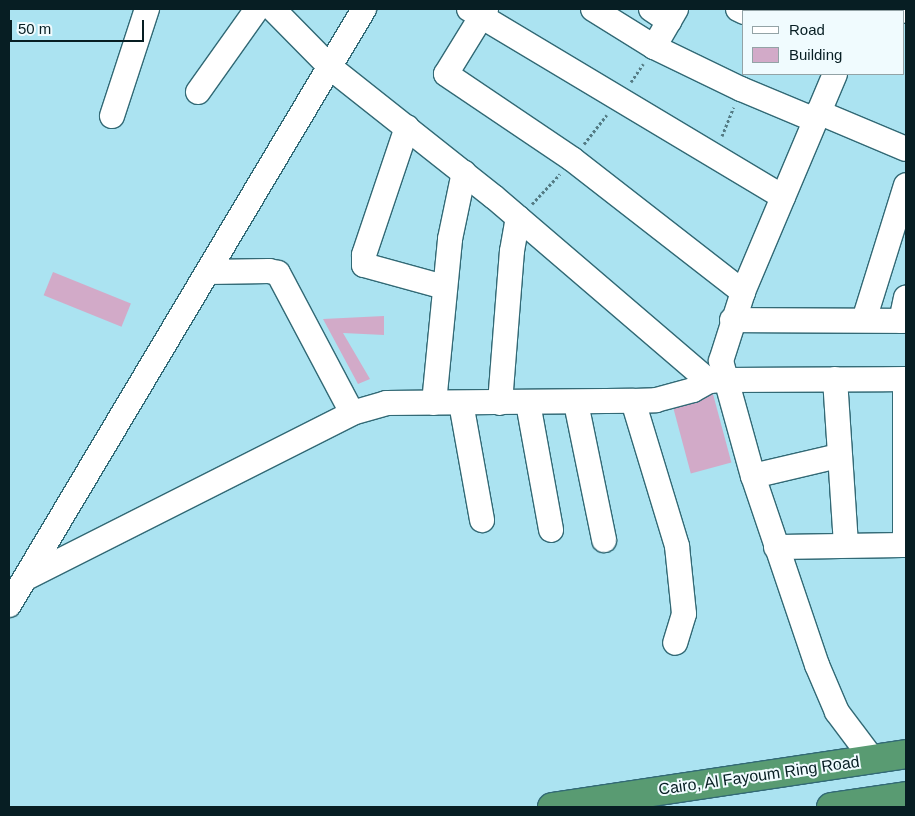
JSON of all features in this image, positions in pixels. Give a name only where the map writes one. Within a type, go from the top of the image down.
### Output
[{"type":"highway","name":"Cairo, Al Fayoum Ring Road","points":[[552,807],[906,754]]},
{"type":"highway","points":[[831,807],[906,796]]},
{"type":"street","points":[[112,116],[147,9]]},
{"type":"street","points":[[198,92],[257,9]]},
{"type":"street","points":[[273,9],[331,68],[464,172],[716,380],[753,476],[817,665],[837,712],[873,760]]},
{"type":"street","points":[[9,605],[331,68],[364,9]]},
{"type":"street","points":[[593,9],[654,47],[741,90],[906,149]]},
{"type":"street","points":[[743,292],[572,160],[446,74],[479,11],[713,158],[783,197]]},
{"type":"street","points":[[654,47],[665,13]]},
{"type":"street","points":[[716,380],[732,320],[835,75]]},
{"type":"street","points":[[407,127],[364,255],[364,266],[444,287]]},
{"type":"street","points":[[434,403],[444,287],[464,172]]},
{"type":"street","points":[[864,320],[906,185]]},
{"type":"street","points":[[500,403],[512,251],[518,218]]},
{"type":"street","points":[[208,272],[269,270],[278,273],[352,413]]},
{"type":"street","points":[[732,320],[864,320],[904,313]]},
{"type":"street","points":[[835,379],[838,456],[846,545]]},
{"type":"street","points":[[26,578],[352,413],[386,403],[576,403],[656,400],[693,390],[716,380],[906,379],[906,544],[776,547]]},
{"type":"street","points":[[633,401],[677,546],[684,587],[684,614],[675,643]]},
{"type":"street","points":[[461,403],[482,520]]},
{"type":"street","points":[[528,403],[551,530]]},
{"type":"street","points":[[576,403],[604,540]]},
{"type":"street","points":[[753,476],[838,456]]},
{"type":"path","points":[[518,218],[572,160],[619,100],[654,47]]},
{"type":"path","points":[[713,158],[741,90]]},
{"type":"building","points":[[53,272],[131,303],[122,327],[44,295]]},
{"type":"building","points":[[384,316],[384,335],[343,333],[370,379],[358,384],[323,319]]},
{"type":"building","points":[[713,394],[731,463],[691,473],[672,405]]}]
